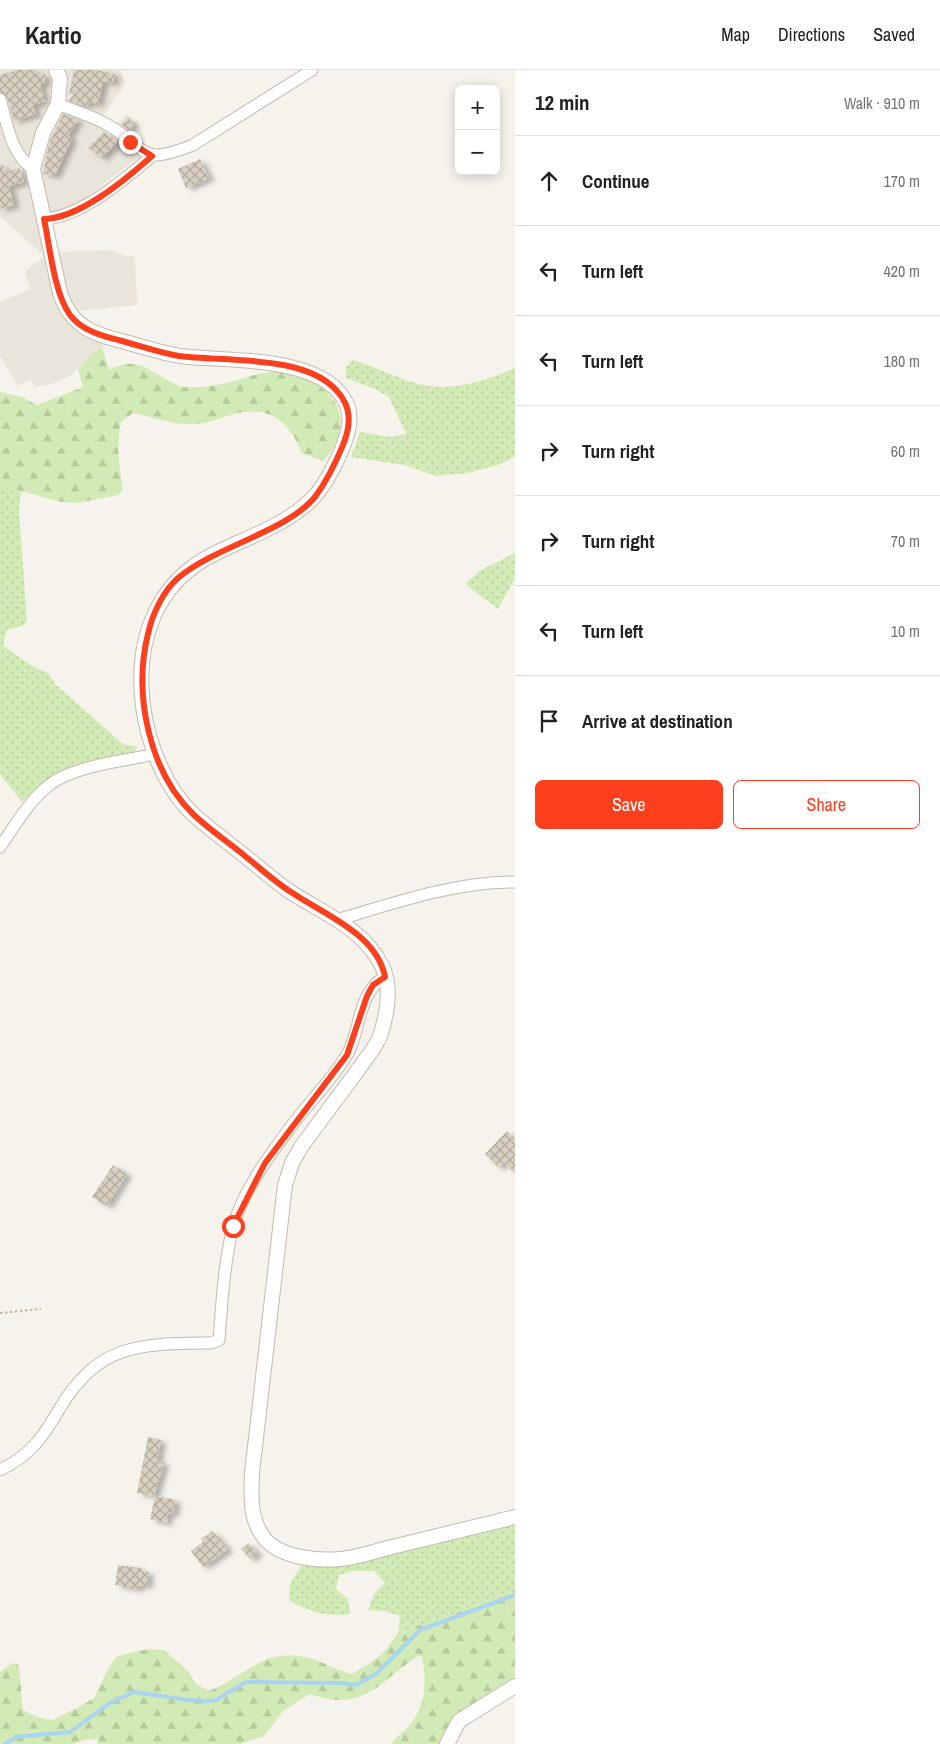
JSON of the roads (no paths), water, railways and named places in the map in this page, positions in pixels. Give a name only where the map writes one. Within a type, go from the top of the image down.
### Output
[{"type":"street","points":[[56,70],[60,78],[58,104],[44,133],[33,169],[65,306],[72,318],[84,328],[103,336],[179,356],[265,363],[302,370],[327,381],[338,391],[348,406],[350,422],[346,438],[338,457],[314,497],[298,511],[271,528],[211,555],[175,580],[161,600],[148,631],[142,661],[143,706],[155,754],[177,794],[193,814],[291,892],[340,920],[371,948],[383,968],[387,992],[386,1016],[378,1040],[301,1147],[285,1185],[252,1473],[251,1502],[254,1517],[260,1531],[270,1544],[285,1553],[298,1557],[340,1559],[515,1517]]},
{"type":"street","points":[[44,219],[56,219],[75,212],[131,174],[152,156],[173,153],[193,145],[312,70]]},
{"type":"street","points":[[0,99],[18,154],[33,169]]},
{"type":"street","points":[[58,104],[109,125],[152,156]]},
{"type":"street","points":[[0,846],[35,799],[49,785],[85,769],[155,754]]},
{"type":"street","points":[[340,920],[407,898],[484,882],[515,882]]},
{"type":"street","points":[[0,1470],[27,1454],[38,1442],[79,1380],[102,1360],[140,1346],[211,1343],[218,1340],[233,1226],[246,1196],[265,1163],[347,1055],[367,996],[373,985],[385,977]]},
{"type":"street","points":[[447,1744],[459,1721],[515,1686]]},
{"type":"waterway","points":[[5,1744],[16,1737],[70,1732],[110,1703],[134,1692],[208,1701],[216,1700],[246,1682],[339,1683],[356,1685],[376,1674],[420,1630],[515,1595]]}]
